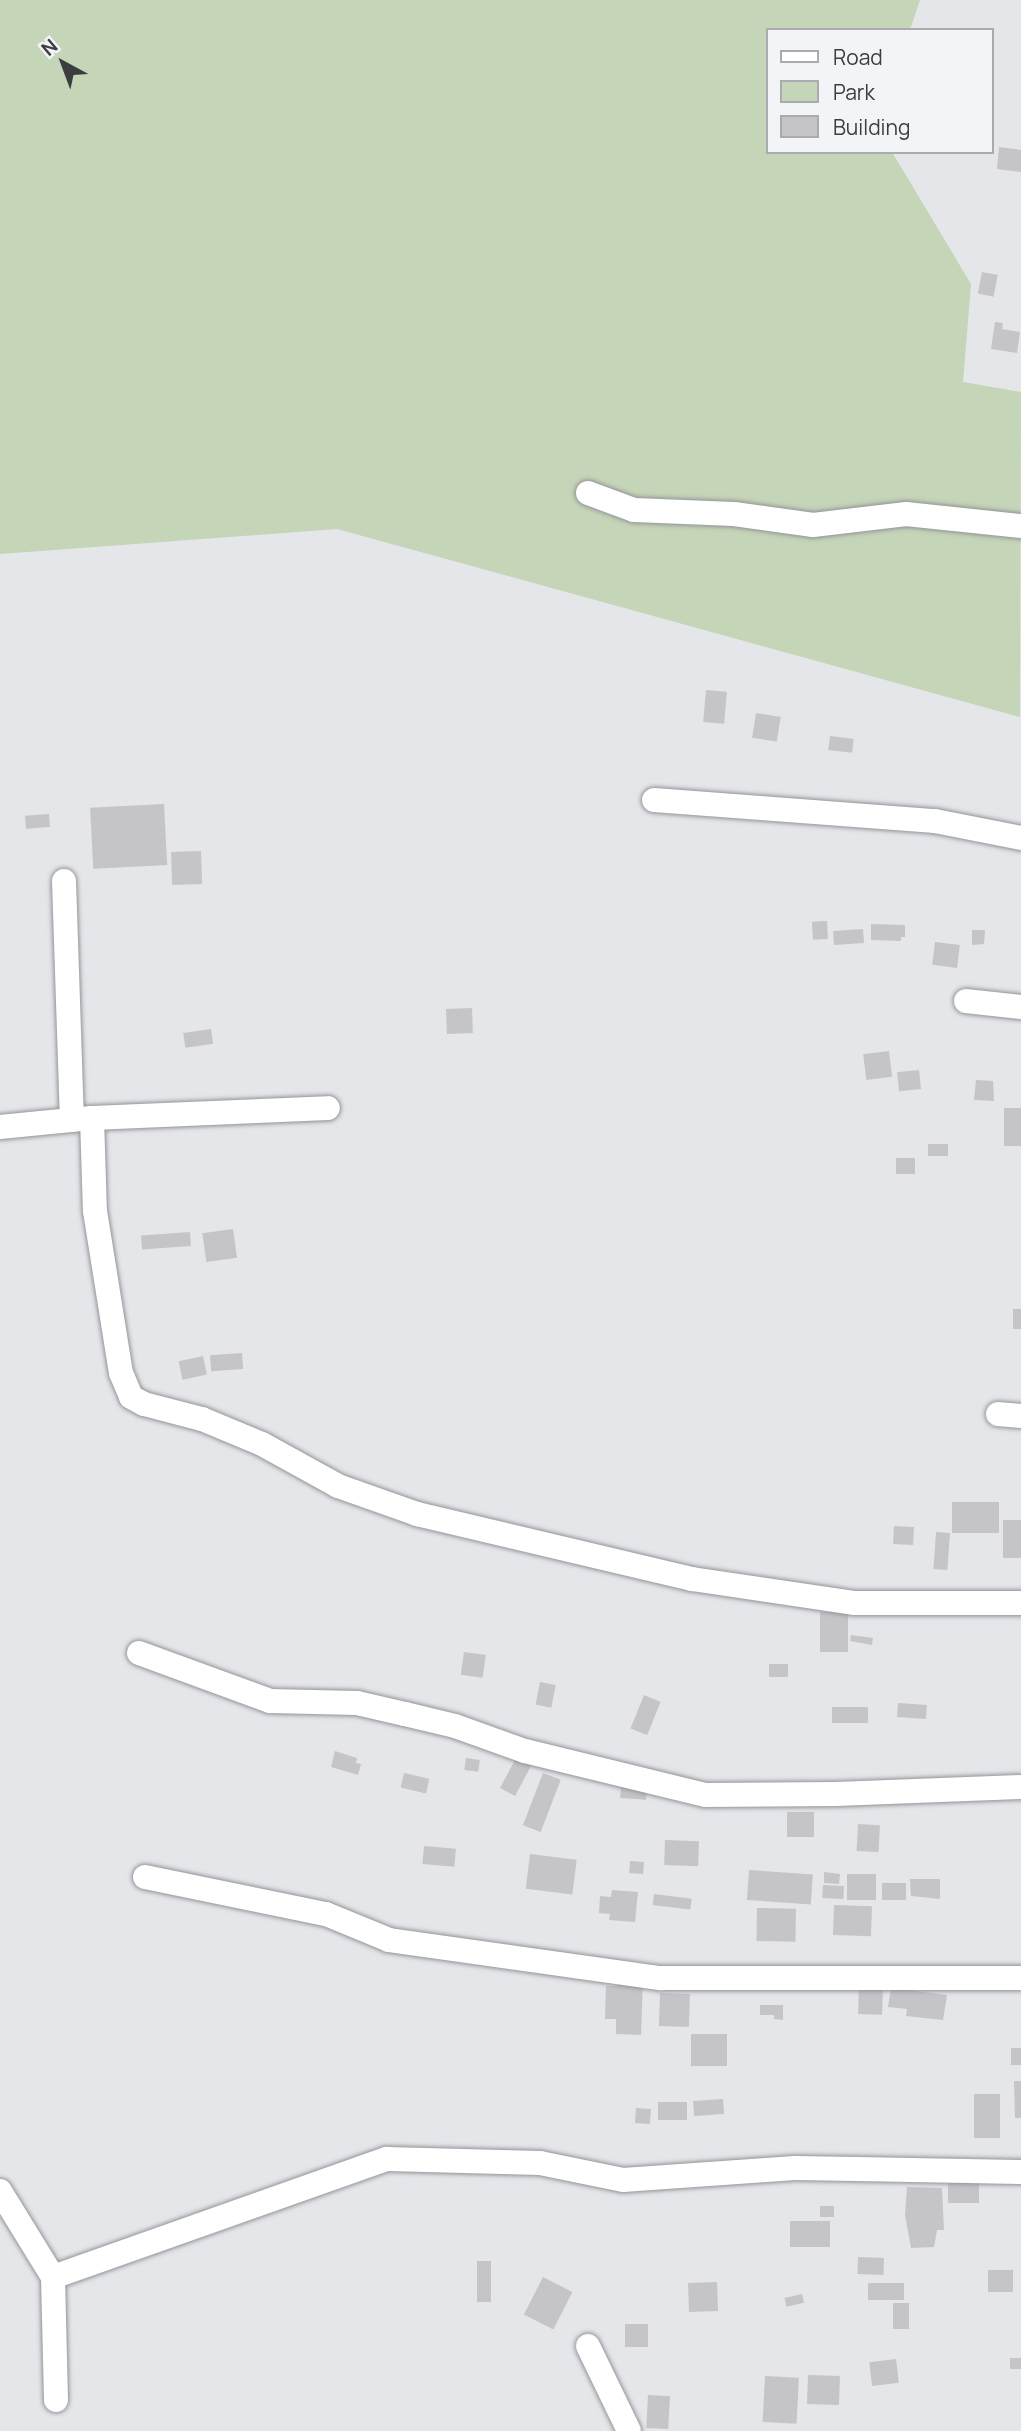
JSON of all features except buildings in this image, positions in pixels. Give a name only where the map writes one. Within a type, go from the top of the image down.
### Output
[{"type":"street","points":[[588,494],[634,510],[734,514],[813,525],[906,514],[1021,526]]},
{"type":"street","points":[[654,800],[935,821],[1021,838]]},
{"type":"street","points":[[64,881],[82,1119],[121,1373],[131,1397],[144,1404],[202,1419],[262,1444],[338,1486],[417,1514],[692,1579],[855,1603],[1021,1603]]},
{"type":"street","points":[[967,1001],[1021,1007]]},
{"type":"street","points":[[0,1127],[82,1119],[328,1108]]},
{"type":"street","points":[[139,1653],[270,1701],[357,1703],[455,1726],[525,1751],[706,1795],[835,1794],[1021,1787]]},
{"type":"street","points":[[145,1877],[326,1914],[389,1940],[660,1978],[1021,1978]]},
{"type":"street","points":[[53,2277],[387,2159],[540,2163],[623,2180],[795,2168],[1021,2172]]},
{"type":"street","points":[[0,2192],[53,2277],[56,2400]]},
{"type":"street","points":[[588,2347],[629,2431]]},
{"type":"green space","points":[[0,0],[920,0],[911,28],[766,28],[766,154],[893,154],[971,284],[963,382],[1021,392],[1020,717],[337,529],[0,554]]}]
